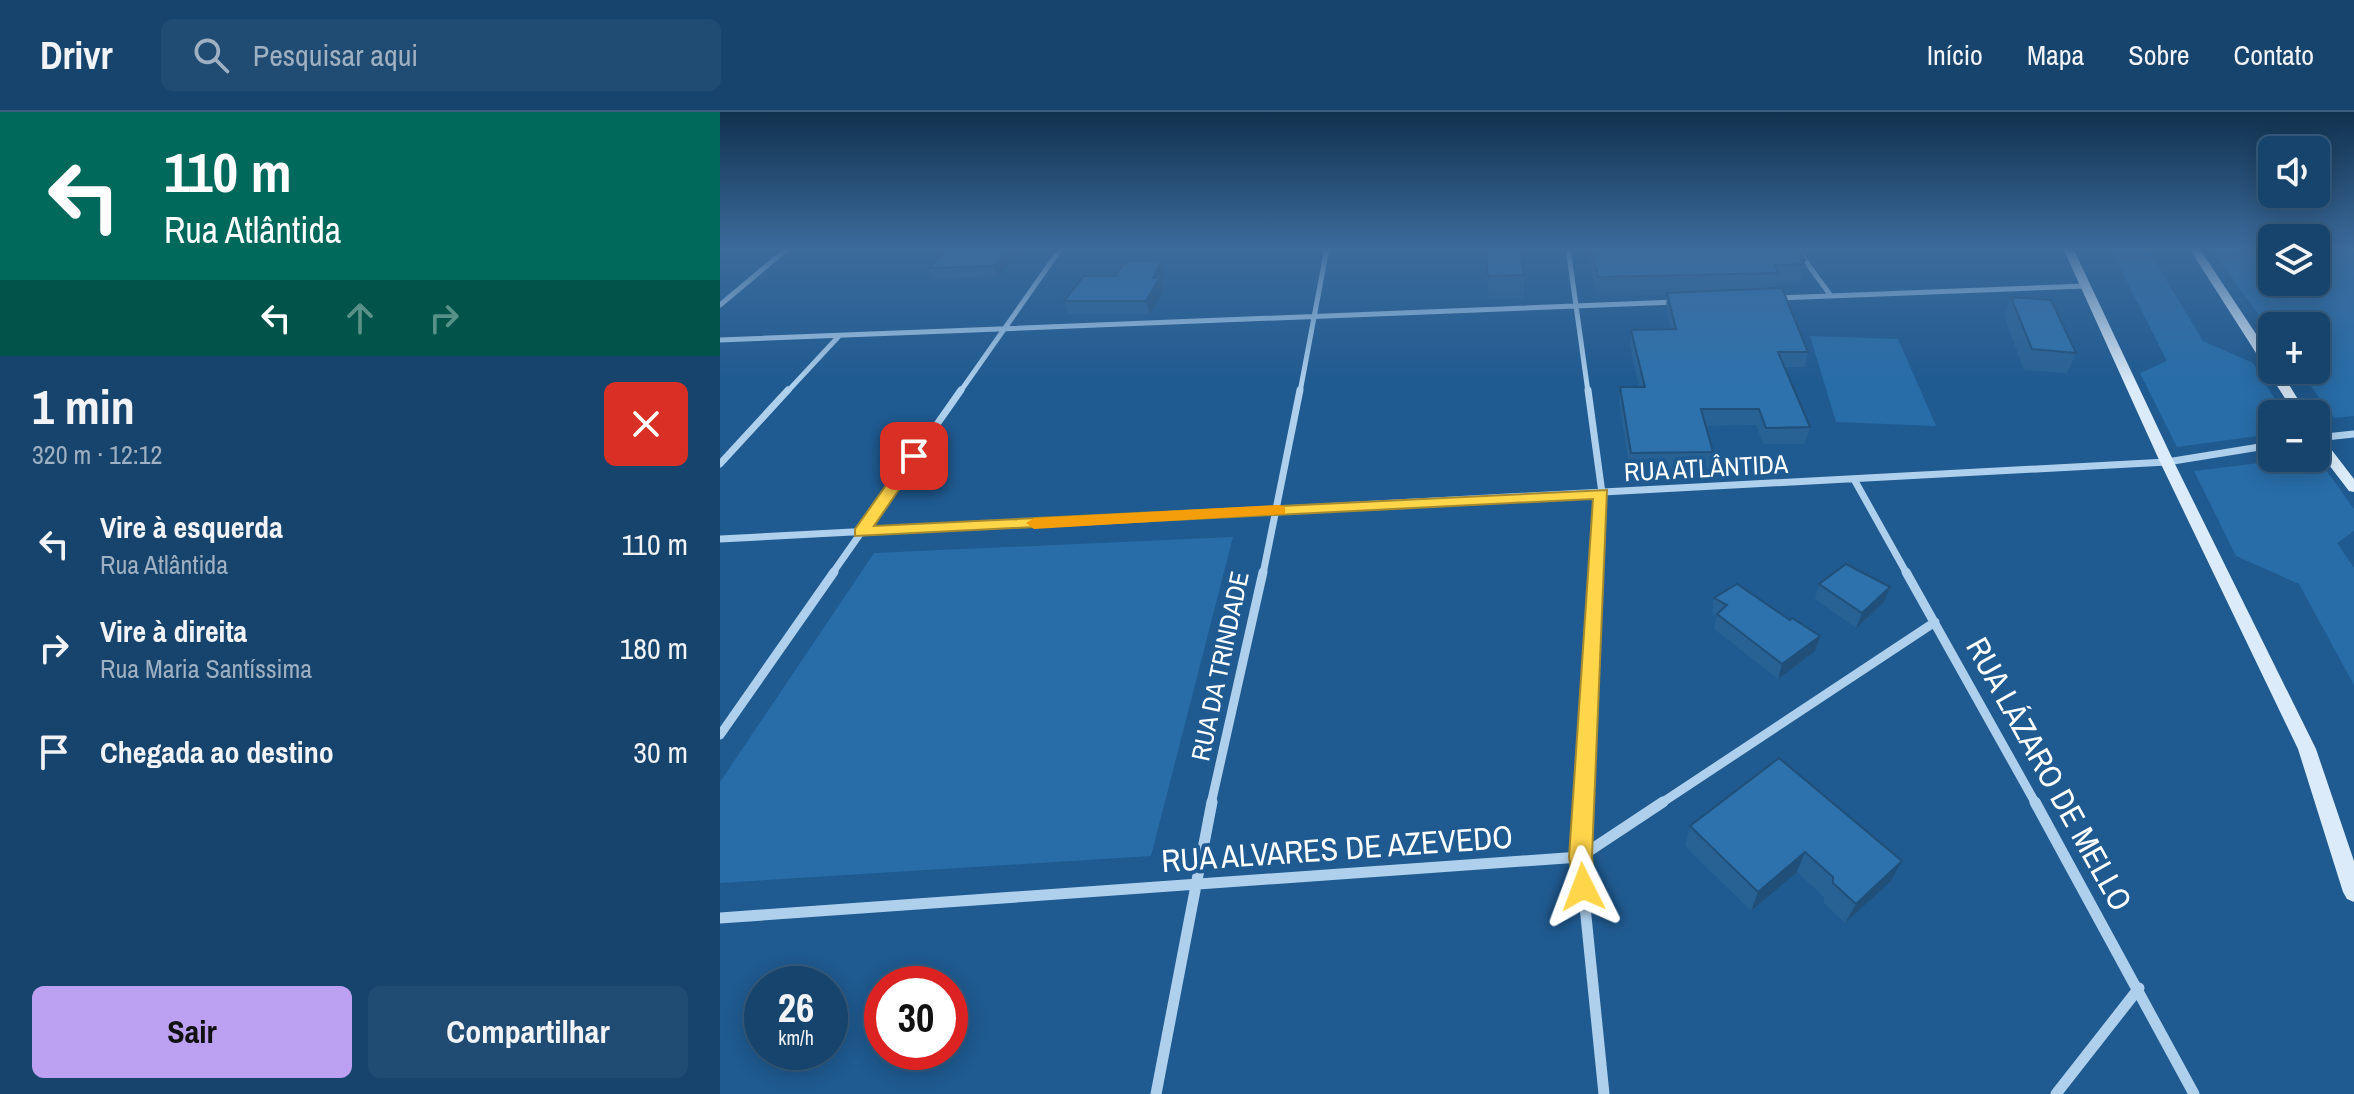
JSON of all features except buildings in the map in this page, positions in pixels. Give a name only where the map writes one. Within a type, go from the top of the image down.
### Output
[{"type":"main road","points":[[2089,294],[2307,749],[2354,892]]},
{"type":"main road","points":[[2224,294],[2258,345]]},
{"type":"main road","points":[[2330,456],[2354,488]]},
{"type":"street","points":[[720,735],[1028,294]]},
{"type":"street","name":"RUA DA TRINDADE","points":[[1156,1094],[1193,887],[1277,511],[1317,294]]},
{"type":"street","points":[[1577,294],[1602,493],[1580,857],[1604,1094]]},
{"type":"street","points":[[1768,299],[1886,294]]},
{"type":"street","points":[[720,340],[1689,302]]},
{"type":"street","points":[[720,464],[839,336]]},
{"type":"street","points":[[2330,437],[2354,434]]},
{"type":"street","name":"RUA ATLÂNTIDA","points":[[720,539],[1855,481],[2167,462],[2258,447]]},
{"type":"street","name":"RUA LÁZARO DE MELLO","points":[[1855,481],[2139,988],[2194,1094]]},
{"type":"street","name":"RUA ALVARES DE AZEVEDO","points":[[720,918],[1193,887],[1580,857],[1935,622]]},
{"type":"street","points":[[2056,1094],[2139,988]]},
{"type":"shaded area","points":[[2133,294],[2175,294],[2203,341],[2253,363],[2258,371],[2258,384],[2266,384],[2275,400],[2258,400],[2258,436],[2177,447],[2140,373],[2167,361]]},
{"type":"shaded area","points":[[2243,294],[2354,294],[2354,416],[2334,418],[2330,413],[2330,400],[2321,400],[2309,384],[2330,384],[2330,312],[2258,314]]},
{"type":"shaded area","points":[[1810,336],[1898,339],[1936,426],[1836,422]]},
{"type":"shaded area","points":[[2258,463],[2258,472],[2327,472],[2354,509],[2354,531],[2337,543],[2354,568],[2354,685],[2299,584],[2236,556],[2194,471]]},
{"type":"shaded area","points":[[1233,537],[1151,856],[720,883],[720,782],[874,553]]},
{"type":"slow traffic","points":[[1034,523],[1279,510]]},
{"type":"route","points":[[914,456],[861,532],[1602,493],[1580,857],[1583,887]]}]
